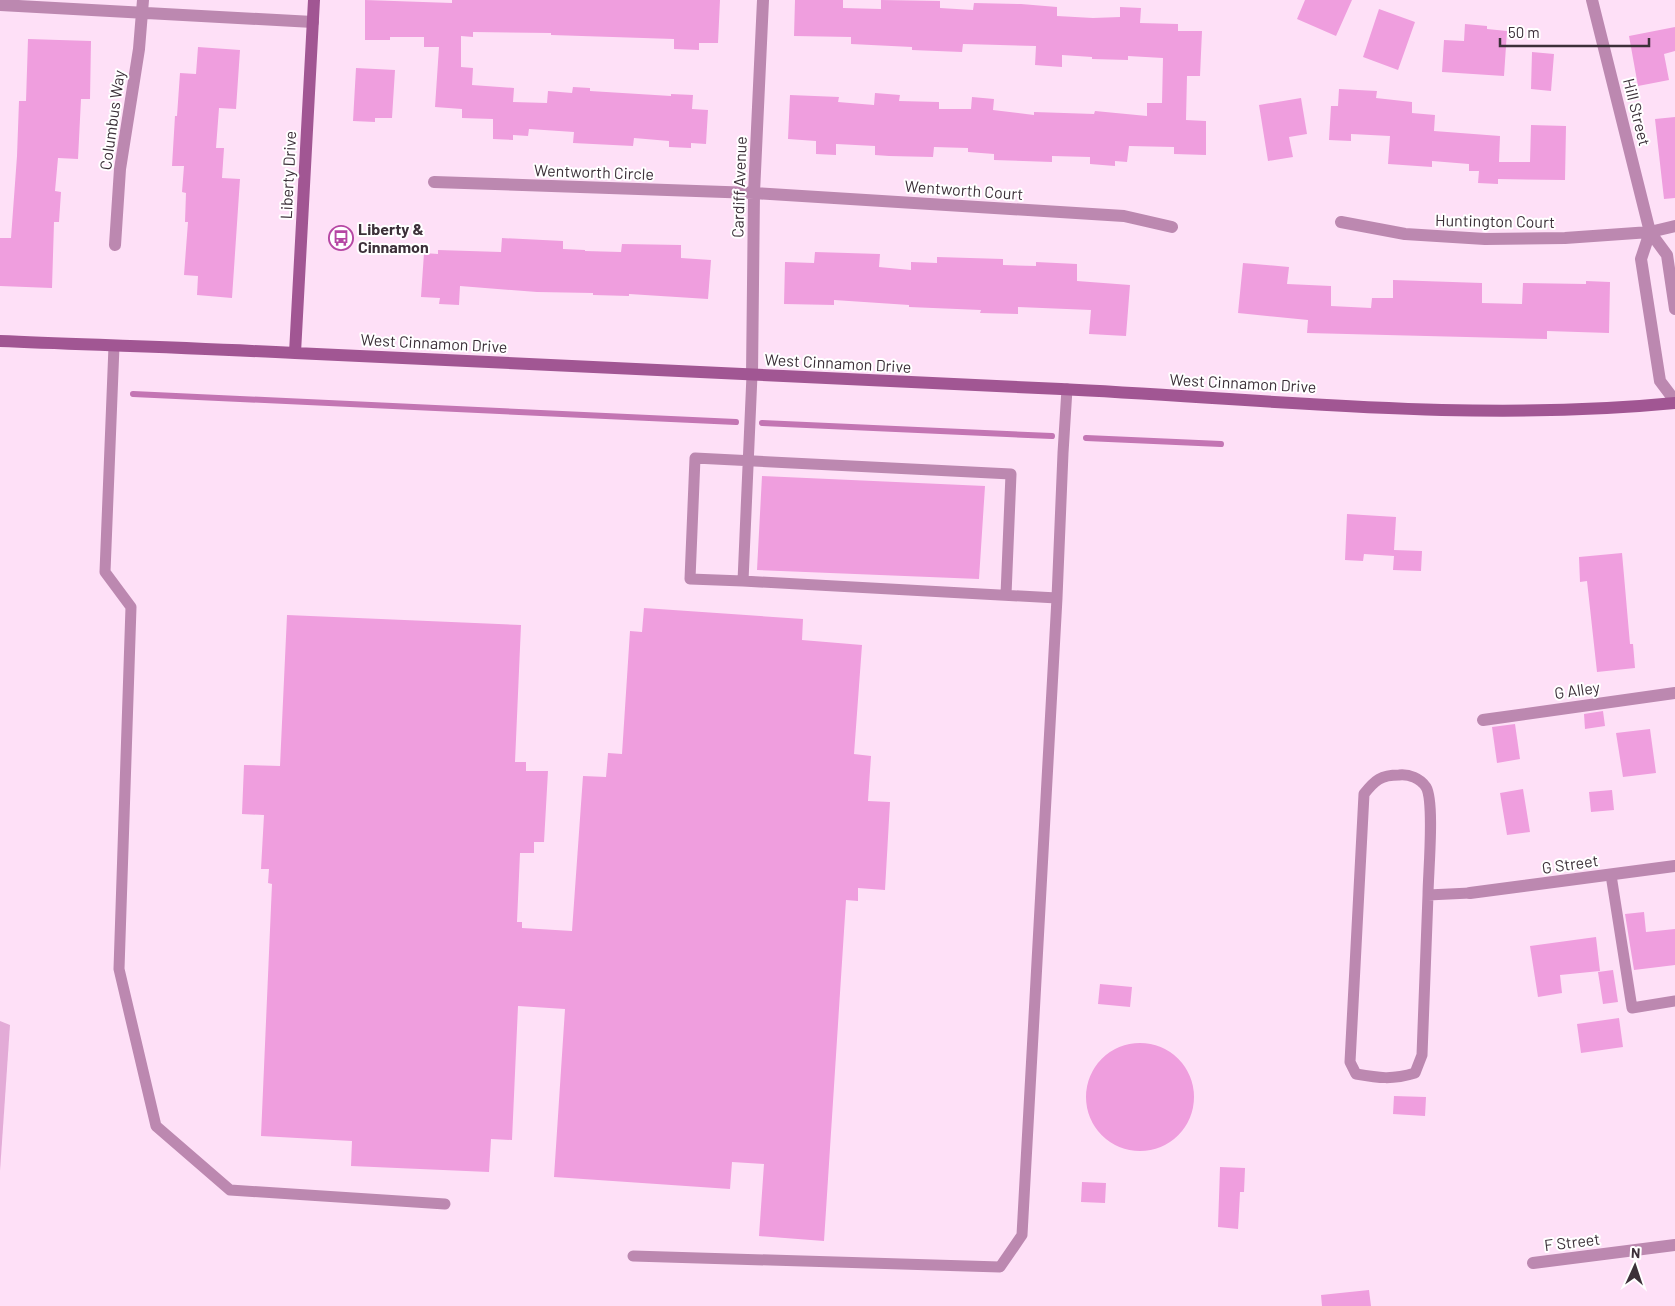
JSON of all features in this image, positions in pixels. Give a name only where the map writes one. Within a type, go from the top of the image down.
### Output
[{"type":"main road","name":"Liberty Drive","points":[[295,353],[314,0]]},
{"type":"main road","name":"West Cinnamon Drive","points":[[0,341],[295,353],[1497,412],[1579,410],[1675,402]]},
{"type":"street","name":"Columbus Way","points":[[115,245],[120,169],[139,49],[142,0]]},
{"type":"street","name":"Cardiff Avenue","points":[[752,375],[754,194],[764,0]]},
{"type":"street","name":"Hill Street","points":[[1592,0],[1650,232],[1667,255],[1675,309]]},
{"type":"street","points":[[0,6],[313,22]]},
{"type":"street","name":"Wentworth Circle","points":[[434,182],[754,194]]},
{"type":"street","name":"Wentworth Court","points":[[754,194],[1124,216],[1172,227]]},
{"type":"street","name":"Huntington Court","points":[[1341,222],[1405,234],[1485,239],[1565,238],[1650,232],[1675,226]]},
{"type":"street","points":[[1650,232],[1641,258],[1660,381],[1675,402]]},
{"type":"street","name":"G Alley","points":[[1483,720],[1675,693]]},
{"type":"street","name":"G Street","points":[[1470,893],[1675,866]]},
{"type":"street","name":"F Street","points":[[1533,1263],[1675,1245]]},
{"type":"lane","points":[[114,346],[105,572],[131,607],[119,969],[156,1126],[230,1190],[445,1204]]},
{"type":"lane","points":[[743,581],[752,375]]},
{"type":"lane","points":[[633,1256],[1000,1267],[1022,1235],[1057,598],[1062,453],[1067,390]]},
{"type":"lane","points":[[1006,595],[1011,474],[695,458],[690,579],[1057,598]]},
{"type":"lane","points":[[1410,774],[1425,786],[1430,801],[1428,895],[1422,1055],[1414,1073],[1398,1078],[1356,1074],[1350,1062],[1364,794],[1374,781],[1390,775],[1410,774]]},
{"type":"lane","points":[[1611,875],[1632,1008],[1675,1001]]},
{"type":"lane","points":[[1428,895],[1470,893]]},
{"type":"shaded area","points":[[0,1021],[10,1025],[0,1171]]},
{"type":"building","points":[[365,0],[452,3],[452,0],[720,0],[718,43],[699,43],[699,50],[674,49],[674,39],[551,35],[551,33],[473,32],[473,37],[461,36],[461,67],[473,68],[472,85],[514,88],[513,102],[547,103],[548,91],[572,93],[573,87],[590,88],[590,91],[671,96],[671,94],[693,95],[692,109],[708,110],[706,144],[691,143],[691,148],[669,147],[669,141],[634,138],[633,146],[573,143],[574,132],[529,129],[528,136],[513,135],[513,140],[493,139],[493,119],[462,118],[462,109],[435,107],[439,47],[424,47],[424,37],[390,37],[390,40],[365,40]]},
{"type":"building","points":[[795,0],[843,0],[843,8],[881,9],[881,0],[940,1],[940,8],[973,10],[974,3],[1021,4],[1057,7],[1057,16],[1093,18],[1120,17],[1120,7],[1141,8],[1140,23],[1178,24],[1178,31],[1202,31],[1200,76],[1187,76],[1186,120],[1206,121],[1206,155],[1174,154],[1174,147],[1129,146],[1127,162],[1115,161],[1115,166],[1090,164],[1090,157],[1052,156],[1052,162],[994,160],[994,154],[968,152],[968,148],[934,147],[933,157],[889,156],[875,155],[875,146],[836,144],[836,155],[816,154],[816,141],[788,139],[790,95],[839,97],[838,102],[874,105],[875,93],[900,95],[899,101],[939,102],[939,109],[971,109],[972,97],[994,99],[993,110],[1034,115],[1034,112],[1094,114],[1095,111],[1147,116],[1147,103],[1162,103],[1163,58],[1128,56],[1128,60],[1092,59],[1092,57],[1062,55],[1062,67],[1035,65],[1036,46],[963,44],[962,52],[912,50],[912,47],[851,44],[851,37],[794,36]]},
{"type":"building","points":[[1305,0],[1352,0],[1336,36],[1297,19]]},
{"type":"building","points":[[1379,9],[1415,22],[1398,70],[1363,57]]},
{"type":"building","points":[[1465,24],[1487,26],[1487,29],[1507,31],[1504,76],[1442,72],[1444,40],[1464,41]]},
{"type":"building","points":[[1675,27],[1675,51],[1664,54],[1669,80],[1638,86],[1629,36]]},
{"type":"building","points":[[28,39],[91,41],[90,99],[81,99],[78,159],[58,158],[55,191],[61,192],[59,222],[54,222],[52,288],[0,286],[0,238],[11,238],[19,101],[26,101]]},
{"type":"building","points":[[198,47],[240,50],[236,109],[219,108],[216,148],[224,148],[222,178],[240,179],[232,298],[197,295],[198,276],[184,275],[188,222],[185,222],[186,193],[182,192],[184,166],[172,166],[175,116],[177,116],[180,73],[196,74]]},
{"type":"building","points":[[1532,52],[1554,54],[1551,91],[1531,89]]},
{"type":"building","points":[[356,68],[395,70],[392,118],[375,118],[375,122],[353,121]]},
{"type":"building","points":[[1339,89],[1377,91],[1376,98],[1412,102],[1412,113],[1435,115],[1434,131],[1500,136],[1499,162],[1530,162],[1531,125],[1566,126],[1565,180],[1498,179],[1498,184],[1478,183],[1479,171],[1469,171],[1469,164],[1432,161],[1432,167],[1388,164],[1390,136],[1351,134],[1351,141],[1329,140],[1331,106],[1338,106]]},
{"type":"building","points":[[1301,98],[1307,134],[1289,137],[1293,157],[1268,161],[1259,105]]},
{"type":"building","points":[[1675,117],[1675,198],[1664,199],[1655,119]]},
{"type":"building","points":[[502,238],[563,241],[563,249],[585,251],[621,252],[622,244],[681,245],[681,258],[711,260],[708,299],[629,294],[629,296],[593,295],[593,293],[537,292],[460,286],[459,305],[439,304],[440,298],[421,297],[424,253],[438,254],[438,250],[501,252]]},
{"type":"building","points":[[815,252],[880,254],[879,267],[911,270],[911,262],[937,263],[937,257],[1003,259],[1003,265],[1036,266],[1036,262],[1077,264],[1077,281],[1130,285],[1126,336],[1089,334],[1091,310],[1018,307],[1018,314],[980,313],[981,310],[909,307],[909,305],[834,300],[834,305],[784,304],[785,262],[814,263]]},
{"type":"building","points":[[1243,263],[1289,267],[1287,284],[1331,286],[1331,306],[1371,308],[1372,298],[1393,298],[1393,280],[1482,283],[1482,303],[1522,304],[1523,283],[1586,284],[1586,281],[1610,282],[1609,333],[1547,331],[1547,339],[1307,333],[1308,320],[1238,313]]},
{"type":"building","points":[[762,476],[985,486],[979,579],[757,570]]},
{"type":"building","points":[[1347,514],[1396,517],[1394,550],[1422,551],[1421,571],[1393,570],[1394,556],[1364,554],[1363,561],[1345,560]]},
{"type":"building","points":[[1622,553],[1630,644],[1633,644],[1635,668],[1597,672],[1587,581],[1580,582],[1579,557]]},
{"type":"building","points":[[644,608],[803,619],[802,640],[862,645],[854,754],[871,756],[868,801],[890,802],[885,890],[858,888],[858,901],[846,900],[824,1241],[759,1236],[764,1164],[732,1162],[730,1189],[554,1177],[565,1009],[518,1006],[512,1140],[491,1139],[489,1172],[351,1166],[352,1141],[261,1136],[272,884],[268,883],[269,869],[261,869],[264,815],[242,814],[244,765],[280,766],[287,615],[521,625],[515,762],[526,762],[526,771],[548,771],[544,842],[534,842],[534,853],[520,853],[517,922],[522,922],[522,928],[572,931],[583,776],[606,777],[608,753],[622,754],[630,631],[642,632]]},
{"type":"building","points":[[1603,711],[1605,726],[1585,729],[1584,714]]},
{"type":"building","points":[[1515,724],[1520,759],[1497,763],[1492,727]]},
{"type":"building","points":[[1650,729],[1656,773],[1623,777],[1616,733]]},
{"type":"building","points":[[1523,789],[1530,832],[1507,835],[1500,793]]},
{"type":"building","points":[[1612,790],[1614,810],[1591,812],[1589,792]]},
{"type":"building","points":[[1644,912],[1646,932],[1675,929],[1675,965],[1634,970],[1625,914]]},
{"type":"building","points":[[1596,937],[1600,971],[1560,975],[1562,993],[1538,997],[1530,946]]},
{"type":"building","points":[[1613,970],[1618,1002],[1603,1004],[1598,972]]},
{"type":"building","points":[[1100,984],[1132,987],[1130,1007],[1098,1004]]},
{"type":"building","points":[[1619,1018],[1623,1047],[1581,1053],[1577,1024]]},
{"type":"building","points":[[1140,1043],[1161,1047],[1178,1059],[1190,1076],[1194,1097],[1190,1118],[1178,1135],[1161,1147],[1140,1151],[1119,1147],[1102,1135],[1090,1118],[1086,1097],[1090,1076],[1102,1059],[1119,1047]]},
{"type":"building","points":[[1394,1096],[1426,1097],[1425,1116],[1393,1114]]},
{"type":"building","points":[[1220,1167],[1245,1168],[1244,1192],[1240,1192],[1238,1229],[1218,1227]]},
{"type":"building","points":[[1082,1182],[1106,1183],[1105,1203],[1081,1202]]},
{"type":"building","points":[[1369,1290],[1371,1306],[1322,1306],[1321,1295]]},
{"type":"waterway","points":[[133,394],[736,422]]},
{"type":"waterway","points":[[762,423],[1052,436]]},
{"type":"waterway","points":[[1086,438],[1221,444]]},
{"type":"place","name":"Liberty & Cinnamon","points":[[341,238]]}]
